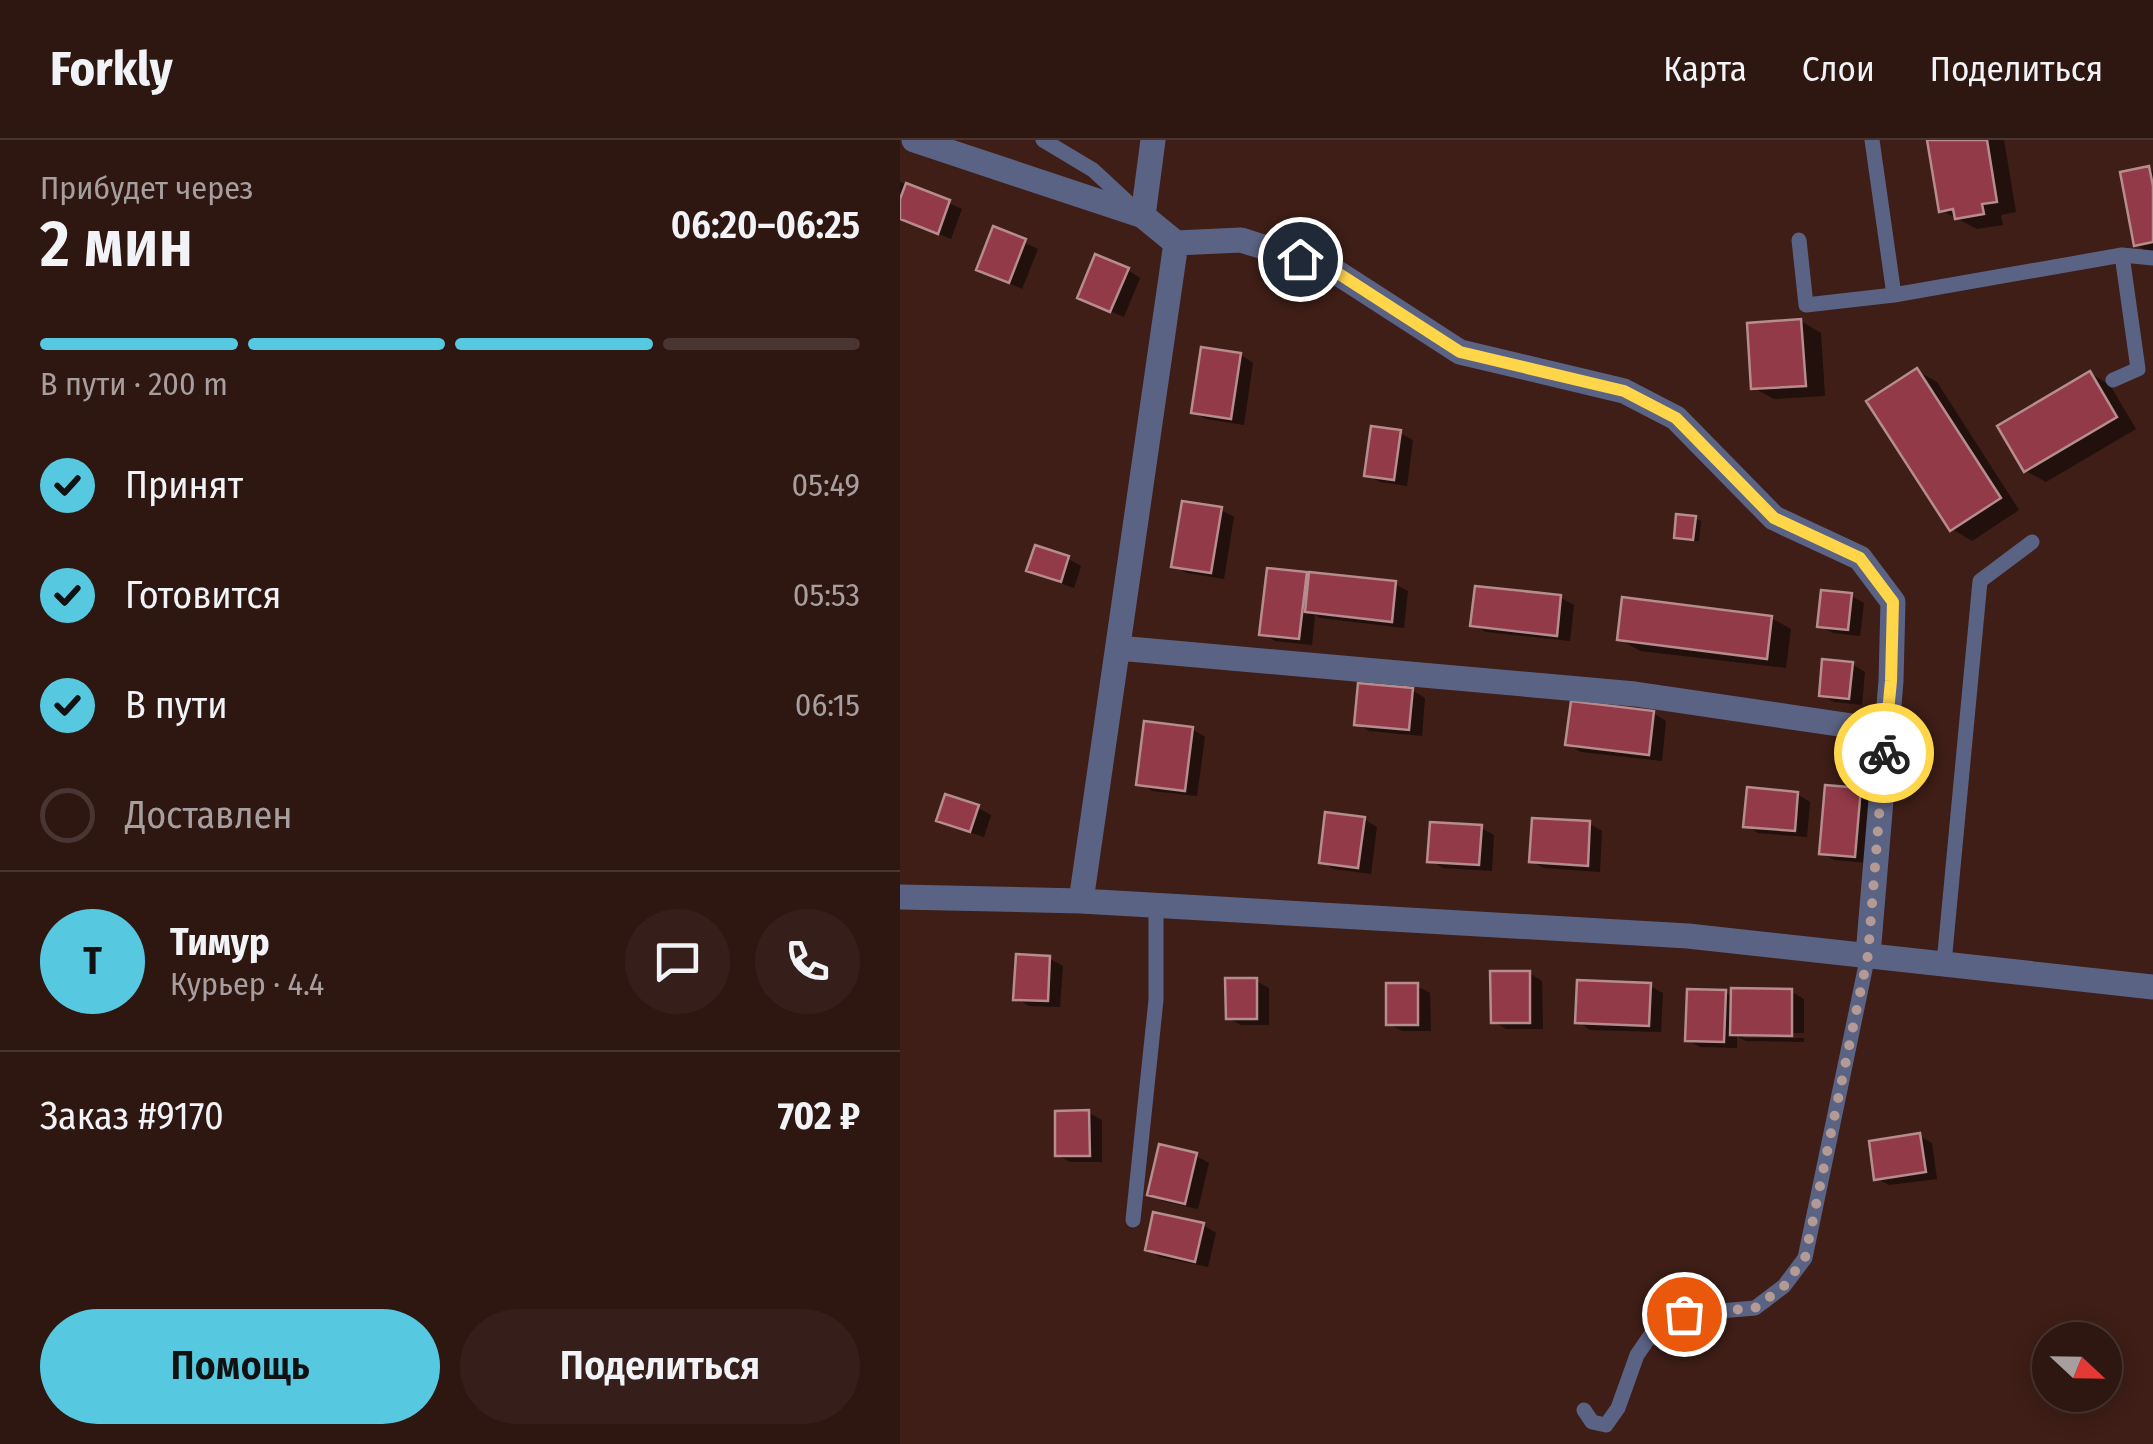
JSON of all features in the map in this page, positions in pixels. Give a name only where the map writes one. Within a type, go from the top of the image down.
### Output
[{"type":"street","points":[[914,140],[1142,216],[1176,243],[1241,240],[1330,268],[1460,352],[1624,391],[1676,418],[1774,518],[1860,558],[1893,602],[1891,681],[1868,955]]},
{"type":"street","points":[[1142,216],[1153,140]]},
{"type":"street","points":[[1081,901],[1176,243]]},
{"type":"street","points":[[1118,648],[1635,694],[1886,731]]},
{"type":"street","points":[[900,896],[1081,901],[1688,936],[2153,987]]},
{"type":"lane","points":[[1043,140],[1093,170],[1142,216]]},
{"type":"lane","points":[[1872,140],[1894,295]]},
{"type":"lane","points":[[1799,240],[1806,305],[1894,295],[2122,256],[2153,258]]},
{"type":"lane","points":[[2112,380],[2138,369],[2122,256]]},
{"type":"lane","points":[[1944,962],[1980,581],[2032,542]]},
{"type":"lane","points":[[1133,1220],[1156,1000],[1156,905]]},
{"type":"lane","points":[[1584,1410],[1592,1422],[1606,1425],[1618,1408],[1637,1355],[1659,1323],[1684,1314],[1755,1308],[1784,1286],[1805,1258],[1868,955]]},
{"type":"building","points":[[1927,140],[1987,140],[1997,202],[1982,204],[1984,214],[1955,219],[1953,209],[1939,212]]},
{"type":"building","points":[[2149,166],[2153,242],[2134,246],[2120,172]]},
{"type":"building","points":[[906,183],[950,200],[938,234],[900,219],[900,199]]},
{"type":"building","points":[[993,226],[1026,239],[1009,283],[976,270]]},
{"type":"building","points":[[1095,254],[1129,268],[1110,312],[1077,298]]},
{"type":"building","points":[[1801,319],[1806,386],[1751,389],[1747,323]]},
{"type":"building","points":[[1201,347],[1241,353],[1231,419],[1191,413]]},
{"type":"building","points":[[1917,368],[2001,498],[1950,531],[1866,401]]},
{"type":"building","points":[[2090,371],[2117,417],[2024,472],[1997,426]]},
{"type":"building","points":[[1371,426],[1401,430],[1394,480],[1364,476]]},
{"type":"building","points":[[1182,501],[1222,507],[1211,573],[1171,567]]},
{"type":"building","points":[[1676,514],[1696,516],[1693,540],[1674,538]]},
{"type":"building","points":[[1035,545],[1069,556],[1061,582],[1026,571]]},
{"type":"building","points":[[1267,568],[1307,572],[1299,639],[1259,635]]},
{"type":"building","points":[[1309,572],[1396,581],[1392,622],[1305,612]]},
{"type":"building","points":[[1475,586],[1561,595],[1557,636],[1470,626]]},
{"type":"building","points":[[1821,590],[1852,593],[1848,630],[1817,627]]},
{"type":"building","points":[[1622,597],[1772,616],[1767,659],[1617,640]]},
{"type":"building","points":[[1822,659],[1853,662],[1849,699],[1819,696]]},
{"type":"building","points":[[1358,683],[1413,688],[1409,730],[1354,725]]},
{"type":"building","points":[[1571,701],[1654,711],[1649,755],[1565,745]]},
{"type":"building","points":[[1144,721],[1193,727],[1185,791],[1136,785]]},
{"type":"building","points":[[1825,785],[1861,788],[1855,857],[1819,854]]},
{"type":"building","points":[[1747,787],[1798,792],[1795,831],[1743,827]]},
{"type":"building","points":[[945,794],[979,805],[970,832],[936,821]]},
{"type":"building","points":[[1325,812],[1365,817],[1358,868],[1319,863]]},
{"type":"building","points":[[1532,818],[1590,821],[1588,866],[1529,862]]},
{"type":"building","points":[[1430,822],[1482,825],[1479,865],[1427,862]]},
{"type":"building","points":[[1016,954],[1050,956],[1048,1001],[1013,1000]]},
{"type":"building","points":[[1490,971],[1530,971],[1530,1023],[1491,1023]]},
{"type":"building","points":[[1225,978],[1257,978],[1257,1019],[1226,1019]]},
{"type":"building","points":[[1577,980],[1651,983],[1649,1026],[1575,1023]]},
{"type":"building","points":[[1386,983],[1418,983],[1418,1025],[1386,1025]]},
{"type":"building","points":[[1731,988],[1792,989],[1792,1036],[1730,1035]]},
{"type":"building","points":[[1687,989],[1726,990],[1724,1042],[1685,1041]]},
{"type":"building","points":[[1089,1110],[1090,1156],[1055,1156],[1055,1111]]},
{"type":"building","points":[[1920,1133],[1926,1172],[1874,1180],[1869,1141]]},
{"type":"building","points":[[1159,1144],[1197,1153],[1185,1204],[1147,1195]]},
{"type":"building","points":[[1153,1212],[1204,1223],[1195,1262],[1145,1250]]},
{"type":"way so far","points":[[1684,1314],[1755,1308],[1784,1286],[1805,1258],[1868,955],[1884,753]]},
{"type":"route","points":[[1300,259],[1330,268],[1460,352],[1624,391],[1676,418],[1774,518],[1860,558],[1893,602],[1884,753]]}]
